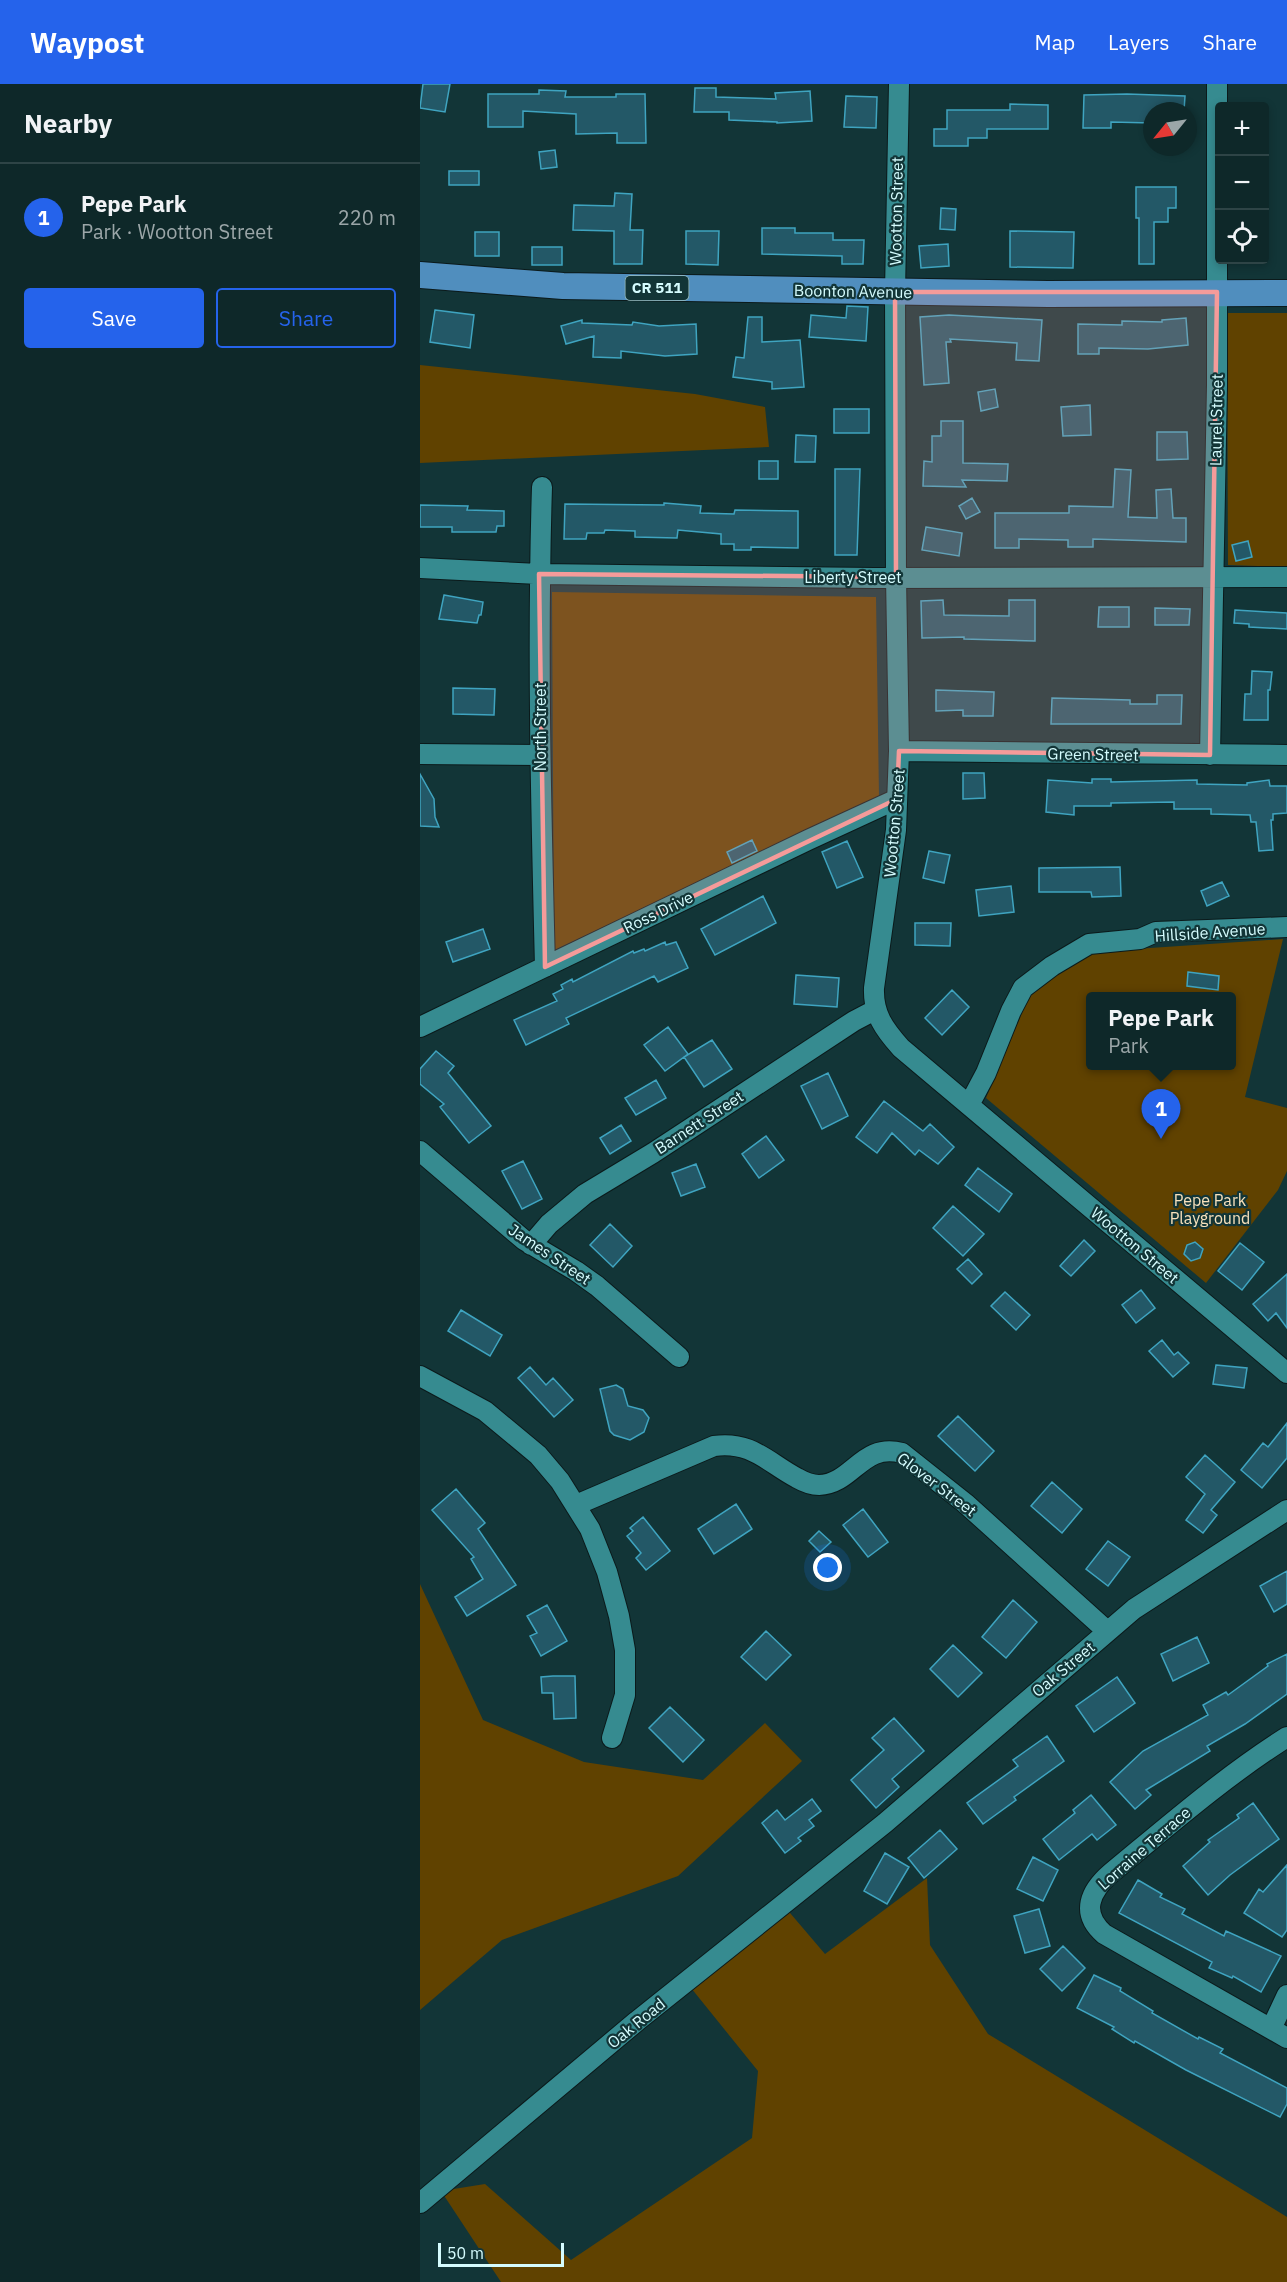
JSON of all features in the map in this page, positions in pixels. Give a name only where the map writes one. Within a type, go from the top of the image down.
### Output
[{"type":"main road","name":"Boonton Avenue","points":[[420,275],[563,286],[895,292],[1287,293]]},
{"type":"street","name":"Wootton Street","points":[[899,84],[895,292],[899,751],[896,830],[874,988],[876,1010],[886,1031],[901,1048],[1287,1373]]},
{"type":"street","name":"Laurel Street","points":[[1210,755],[1215,576],[1217,84]]},
{"type":"street","name":"North Street","points":[[542,487],[539,574],[540,755],[545,967]]},
{"type":"street","name":"Liberty Street","points":[[420,568],[539,574],[1287,577]]},
{"type":"street","name":"Green Street","points":[[899,751],[1287,755]]},
{"type":"street","points":[[420,754],[540,755]]},
{"type":"street","name":"Ross Drive","points":[[420,1027],[897,799]]},
{"type":"street","name":"Hillside Avenue","points":[[969,1105],[986,1074],[1011,1011],[1023,988],[1052,966],[1089,944],[1140,939],[1156,932],[1287,927]]},
{"type":"street","name":"Barnett Street","points":[[531,1245],[549,1224],[585,1194],[653,1153],[854,1021],[876,1010]]},
{"type":"street","name":"James Street","points":[[420,1151],[531,1245],[597,1286],[680,1357]]},
{"type":"street","points":[[420,1376],[485,1411],[538,1455],[576,1504],[590,1530],[607,1572],[625,1650],[626,1695],[612,1738]]},
{"type":"street","name":"Glover Street","points":[[576,1504],[714,1446],[737,1445],[748,1448],[807,1483],[819,1485],[840,1479],[879,1451],[890,1450],[902,1453],[965,1503],[1107,1631]]},
{"type":"street","name":"Oak Street","points":[[855,1847],[1143,1602],[1287,1510]]},
{"type":"street","name":"Lorraine Terrace","points":[[1279,2034],[1104,1934],[1095,1927],[1090,1905],[1098,1884],[1257,1756],[1287,1737]]},
{"type":"street","name":"Oak Road","points":[[420,2203],[637,2021],[855,1847]]},
{"type":"street","points":[[1279,2034],[1287,1995]]},
{"type":"highlighted area","points":[[895,292],[1217,292],[1210,755],[899,751],[897,799],[545,967],[539,574],[896,577]]},
{"type":"green space","points":[[1227,313],[1287,313],[1287,567],[1228,565]]},
{"type":"green space","points":[[420,365],[695,394],[765,407],[769,447],[420,463]]},
{"type":"green space","points":[[552,592],[876,597],[879,797],[554,950]]},
{"type":"green space","name":"Pepe Park Playground","points":[[1283,939],[1245,1097],[1287,1108],[1287,1171],[1278,1190],[1206,1283],[986,1098],[1032,989],[1091,952]]},
{"type":"green space","points":[[420,1584],[483,1720],[584,1762],[703,1780],[765,1723],[802,1761],[678,1876],[502,1940],[420,2010]]},
{"type":"green space","points":[[927,1878],[930,1945],[988,2034],[1287,2217],[1287,2282],[501,2282],[441,2191],[485,2184],[571,2260],[752,2138],[758,2071],[683,1978],[779,1900],[825,1954]]},
{"type":"building","points":[[423,84],[450,84],[445,112],[420,108]]},
{"type":"building","points":[[695,88],[716,88],[716,97],[776,99],[775,93],[810,91],[812,121],[777,123],[729,120],[729,112],[694,112]]},
{"type":"building","points":[[539,90],[566,91],[565,97],[616,97],[616,94],[645,94],[646,143],[617,143],[617,133],[576,134],[576,114],[523,111],[523,127],[488,127],[488,94],[539,94]]},
{"type":"building","points":[[1084,95],[1185,96],[1185,102],[1143,102],[1143,123],[1111,122],[1111,128],[1083,128]]},
{"type":"building","points":[[846,96],[877,97],[876,128],[844,127]]},
{"type":"building","points":[[1010,104],[1048,105],[1048,129],[987,129],[987,138],[968,138],[968,146],[934,146],[934,129],[947,129],[947,110],[1010,110]]},
{"type":"building","points":[[555,150],[557,167],[541,169],[539,152]]},
{"type":"building","points":[[449,171],[479,171],[479,185],[449,185]]},
{"type":"building","points":[[1136,187],[1176,187],[1176,208],[1168,208],[1168,222],[1154,222],[1154,264],[1139,264]]},
{"type":"building","points":[[615,193],[632,194],[630,230],[643,230],[642,264],[614,264],[614,231],[573,230],[574,205],[614,206]]},
{"type":"building","points":[[941,208],[956,209],[955,230],[940,229]]},
{"type":"building","points":[[762,228],[795,228],[795,233],[833,233],[833,240],[864,240],[863,264],[842,264],[842,256],[762,254]]},
{"type":"building","points":[[686,231],[719,231],[718,265],[686,264]]},
{"type":"building","points":[[1010,231],[1074,232],[1073,268],[1010,267]]},
{"type":"building","points":[[475,232],[499,232],[499,256],[475,256]]},
{"type":"building","points":[[948,244],[949,266],[921,268],[919,246]]},
{"type":"building","points":[[532,247],[562,247],[562,265],[532,265]]},
{"type":"building","points":[[847,306],[868,307],[866,341],[809,337],[811,315],[846,318]]},
{"type":"building","points":[[435,310],[474,315],[470,348],[430,342]]},
{"type":"building","points":[[949,315],[1042,320],[1039,361],[1016,360],[1017,343],[950,339],[951,342],[946,342],[949,383],[924,385],[920,317]]},
{"type":"building","points":[[748,317],[762,317],[762,342],[800,340],[804,387],[772,389],[772,382],[733,377],[736,357],[744,358]]},
{"type":"building","points":[[1186,318],[1188,345],[1148,349],[1099,348],[1099,354],[1078,354],[1078,324],[1122,325],[1122,321],[1162,322],[1162,320]]},
{"type":"building","points":[[582,320],[582,323],[632,325],[633,322],[659,326],[696,324],[697,354],[665,356],[621,351],[621,358],[593,357],[594,336],[566,344],[561,326]]},
{"type":"building","points":[[995,389],[998,407],[981,411],[978,392]]},
{"type":"building","points":[[1090,405],[1091,435],[1063,436],[1061,407]]},
{"type":"building","points":[[834,409],[869,409],[869,433],[834,433]]},
{"type":"building","points":[[941,421],[963,421],[963,463],[1008,464],[1007,481],[962,480],[966,487],[923,486],[924,461],[932,462],[932,436],[941,436]]},
{"type":"building","points":[[1157,432],[1187,432],[1188,459],[1157,460]]},
{"type":"building","points":[[796,435],[816,436],[815,462],[795,462]]},
{"type":"building","points":[[759,461],[778,461],[778,479],[759,479]]},
{"type":"building","points":[[835,469],[860,469],[857,555],[835,555]]},
{"type":"building","points":[[1115,469],[1131,470],[1128,517],[1157,518],[1156,490],[1171,489],[1173,518],[1186,518],[1186,542],[1093,539],[1093,547],[1068,547],[1068,540],[1019,539],[1019,548],[995,548],[995,513],[1069,513],[1069,506],[1113,507]]},
{"type":"building","points":[[972,498],[980,512],[966,519],[959,506]]},
{"type":"building","points":[[664,503],[701,506],[700,513],[734,514],[735,510],[798,511],[798,548],[751,547],[751,550],[734,550],[734,544],[721,544],[721,534],[678,530],[677,538],[635,537],[635,531],[605,530],[604,533],[587,533],[586,539],[564,539],[565,504],[664,505]]},
{"type":"building","points":[[420,505],[468,506],[467,510],[504,511],[504,526],[497,526],[496,532],[452,532],[452,527],[420,527]]},
{"type":"building","points":[[926,527],[962,533],[959,556],[922,550]]},
{"type":"building","points":[[1248,541],[1252,557],[1236,561],[1232,545]]},
{"type":"building","points":[[444,595],[483,602],[477,623],[439,619]]},
{"type":"building","points":[[943,600],[944,615],[1009,616],[1009,600],[1035,600],[1035,641],[964,639],[964,637],[922,638],[921,601]]},
{"type":"building","points":[[1099,607],[1129,607],[1129,627],[1098,627]]},
{"type":"building","points":[[1155,608],[1190,609],[1189,625],[1155,625]]},
{"type":"building","points":[[1235,610],[1287,613],[1287,629],[1249,627],[1249,624],[1234,623]]},
{"type":"building","points":[[1252,671],[1272,672],[1270,690],[1268,690],[1268,720],[1244,720],[1245,694],[1251,694]]},
{"type":"building","points":[[453,688],[495,689],[494,715],[453,714]]},
{"type":"building","points":[[936,690],[994,692],[993,716],[963,716],[963,710],[936,711]]},
{"type":"building","points":[[1157,695],[1182,695],[1181,724],[1051,724],[1052,698],[1130,700],[1130,704],[1157,704]]},
{"type":"building","points":[[963,773],[984,773],[985,798],[963,799]]},
{"type":"building","points":[[420,774],[434,799],[435,817],[439,827],[420,826]]},
{"type":"building","points":[[1092,779],[1111,779],[1111,782],[1197,780],[1197,784],[1247,785],[1247,783],[1269,780],[1270,786],[1287,786],[1287,813],[1273,814],[1273,820],[1271,820],[1273,850],[1259,851],[1256,822],[1251,822],[1250,815],[1211,814],[1211,809],[1174,809],[1174,802],[1074,806],[1074,815],[1046,812],[1048,780],[1092,783]]},
{"type":"building","points":[[752,840],[757,851],[732,863],[727,852]]},
{"type":"building","points":[[847,841],[863,877],[837,888],[822,852]]},
{"type":"building","points":[[929,851],[950,855],[944,883],[923,878]]},
{"type":"building","points":[[1120,867],[1121,896],[1092,897],[1091,892],[1039,892],[1039,868]]},
{"type":"building","points":[[1222,882],[1229,896],[1207,906],[1201,891]]},
{"type":"building","points":[[1011,886],[1014,912],[979,916],[976,890]]},
{"type":"building","points":[[763,896],[776,923],[715,955],[701,929]]},
{"type":"building","points":[[915,923],[951,923],[950,946],[915,945]]},
{"type":"building","points":[[483,929],[490,949],[453,962],[446,942]]},
{"type":"building","points":[[665,942],[666,945],[676,942],[688,968],[658,982],[654,976],[566,1018],[569,1024],[526,1045],[514,1020],[557,1001],[553,994],[563,989],[561,985],[572,979],[573,982],[633,951],[634,953],[644,949],[645,951]]},
{"type":"building","points":[[1188,972],[1219,976],[1218,990],[1187,986]]},
{"type":"building","points":[[796,975],[839,978],[837,1007],[794,1004]]},
{"type":"building","points":[[952,990],[969,1007],[942,1035],[925,1018]]},
{"type":"building","points":[[668,1027],[688,1054],[665,1071],[644,1045]]},
{"type":"building","points":[[712,1040],[732,1069],[704,1087],[684,1057]]},
{"type":"building","points":[[436,1051],[454,1066],[448,1073],[491,1126],[469,1143],[440,1107],[444,1104],[420,1084],[420,1069]]},
{"type":"building","points":[[828,1073],[848,1116],[822,1129],[801,1086]]},
{"type":"building","points":[[656,1080],[666,1098],[636,1115],[625,1098]]},
{"type":"building","points":[[884,1101],[923,1131],[930,1124],[954,1147],[938,1164],[919,1150],[915,1155],[892,1133],[877,1153],[856,1137]]},
{"type":"building","points":[[621,1125],[631,1141],[610,1154],[600,1138]]},
{"type":"building","points":[[766,1136],[784,1160],[759,1178],[742,1154]]},
{"type":"building","points":[[523,1161],[542,1199],[522,1209],[502,1171]]},
{"type":"building","points":[[696,1164],[705,1187],[681,1196],[672,1173]]},
{"type":"building","points":[[978,1168],[1012,1194],[999,1212],[965,1185]]},
{"type":"building","points":[[953,1206],[984,1234],[963,1256],[933,1228]]},
{"type":"building","points":[[610,1224],[632,1246],[613,1267],[590,1245]]},
{"type":"building","points":[[1084,1240],[1095,1251],[1071,1276],[1060,1266]]},
{"type":"building","points":[[1195,1242],[1203,1249],[1200,1258],[1191,1261],[1184,1254],[1187,1245]]},
{"type":"building","points":[[1240,1243],[1264,1262],[1242,1290],[1218,1271]]},
{"type":"building","points":[[968,1259],[982,1274],[972,1284],[957,1269]]},
{"type":"building","points":[[1287,1274],[1287,1328],[1276,1313],[1268,1321],[1253,1304]]},
{"type":"building","points":[[1141,1290],[1155,1308],[1136,1323],[1122,1305]]},
{"type":"building","points":[[1005,1292],[1030,1315],[1016,1330],[991,1306]]},
{"type":"building","points":[[461,1310],[502,1335],[490,1356],[448,1331]]},
{"type":"building","points":[[1162,1340],[1174,1355],[1178,1352],[1189,1363],[1173,1377],[1149,1351]]},
{"type":"building","points":[[1216,1365],[1247,1368],[1244,1388],[1213,1384]]},
{"type":"building","points":[[530,1367],[546,1385],[553,1378],[573,1400],[554,1417],[518,1378]]},
{"type":"building","points":[[616,1385],[623,1389],[628,1406],[643,1410],[649,1418],[644,1432],[630,1440],[614,1435],[610,1431],[600,1389]]},
{"type":"building","points":[[958,1416],[994,1451],[975,1471],[938,1436]]},
{"type":"building","points":[[1287,1423],[1287,1458],[1262,1488],[1241,1470],[1263,1443],[1268,1447]]},
{"type":"building","points":[[1205,1455],[1235,1482],[1211,1510],[1217,1515],[1203,1533],[1186,1520],[1205,1494],[1186,1477]]},
{"type":"building","points":[[1052,1482],[1082,1509],[1062,1533],[1031,1506]]},
{"type":"building","points":[[456,1489],[485,1523],[478,1529],[516,1585],[467,1616],[455,1597],[483,1579],[471,1559],[474,1557],[432,1510]]},
{"type":"building","points":[[736,1504],[752,1529],[714,1554],[698,1529]]},
{"type":"building","points":[[863,1509],[888,1542],[868,1557],[843,1525]]},
{"type":"building","points":[[643,1517],[670,1551],[646,1570],[636,1558],[641,1553],[627,1536],[633,1531],[630,1528]]},
{"type":"building","points":[[819,1531],[831,1542],[820,1552],[809,1541]]},
{"type":"building","points":[[1108,1541],[1130,1557],[1108,1586],[1086,1569]]},
{"type":"building","points":[[1287,1571],[1287,1604],[1274,1612],[1260,1586]]},
{"type":"building","points":[[1013,1600],[1037,1622],[1006,1658],[982,1637]]},
{"type":"building","points":[[547,1605],[567,1641],[541,1656],[530,1636],[537,1633],[527,1616]]},
{"type":"building","points":[[766,1631],[791,1655],[766,1680],[741,1657]]},
{"type":"building","points":[[1197,1637],[1209,1663],[1173,1681],[1161,1654]]},
{"type":"building","points":[[953,1645],[982,1673],[958,1697],[930,1669]]},
{"type":"building","points":[[1287,1654],[1287,1694],[1245,1724],[1207,1746],[1210,1751],[1146,1790],[1151,1795],[1135,1809],[1110,1782],[1143,1751],[1208,1715],[1203,1705],[1226,1692],[1228,1695],[1268,1666],[1267,1664]]},
{"type":"building","points":[[575,1676],[576,1718],[554,1719],[553,1693],[542,1693],[541,1677]]},
{"type":"building","points":[[1117,1677],[1135,1703],[1094,1732],[1076,1706]]},
{"type":"building","points":[[670,1707],[704,1740],[683,1762],[649,1728]]},
{"type":"building","points":[[894,1718],[924,1751],[892,1779],[899,1787],[876,1808],[851,1780],[884,1750],[872,1738]]},
{"type":"building","points":[[1047,1736],[1064,1761],[1014,1797],[1016,1800],[983,1824],[967,1803],[1018,1766],[1013,1760]]},
{"type":"building","points":[[1091,1795],[1116,1825],[1097,1840],[1092,1834],[1059,1860],[1043,1839],[1075,1813],[1073,1810]]},
{"type":"building","points":[[812,1799],[821,1811],[809,1820],[814,1826],[798,1838],[801,1841],[785,1853],[762,1823],[777,1810],[785,1820]]},
{"type":"building","points":[[1253,1803],[1279,1839],[1230,1875],[1208,1895],[1183,1866],[1210,1842],[1208,1840],[1239,1818],[1237,1815]]},
{"type":"building","points":[[940,1830],[957,1849],[924,1878],[908,1858]]},
{"type":"building","points":[[885,1853],[909,1867],[887,1904],[864,1891]]},
{"type":"building","points":[[1033,1857],[1058,1870],[1043,1901],[1017,1889]]},
{"type":"building","points":[[1287,1865],[1287,1930],[1282,1937],[1244,1913],[1259,1889],[1263,1892]]},
{"type":"building","points":[[1138,1880],[1162,1894],[1160,1897],[1185,1909],[1182,1914],[1224,1936],[1226,1931],[1281,1956],[1261,1992],[1233,1976],[1232,1978],[1209,1968],[1212,1962],[1119,1913]]},
{"type":"building","points":[[1039,1909],[1050,1946],[1025,1953],[1014,1916]]},
{"type":"building","points":[[1063,1946],[1085,1968],[1062,1991],[1040,1969]]},
{"type":"building","points":[[1094,1975],[1121,1988],[1120,1991],[1153,2011],[1152,2013],[1198,2039],[1199,2037],[1223,2049],[1220,2053],[1287,2088],[1287,2104],[1280,2117],[1186,2070],[1135,2041],[1134,2043],[1112,2029],[1114,2027],[1077,2008]]},
{"type":"place","name":"Pepe Park","points":[[1161,1139]]}]
